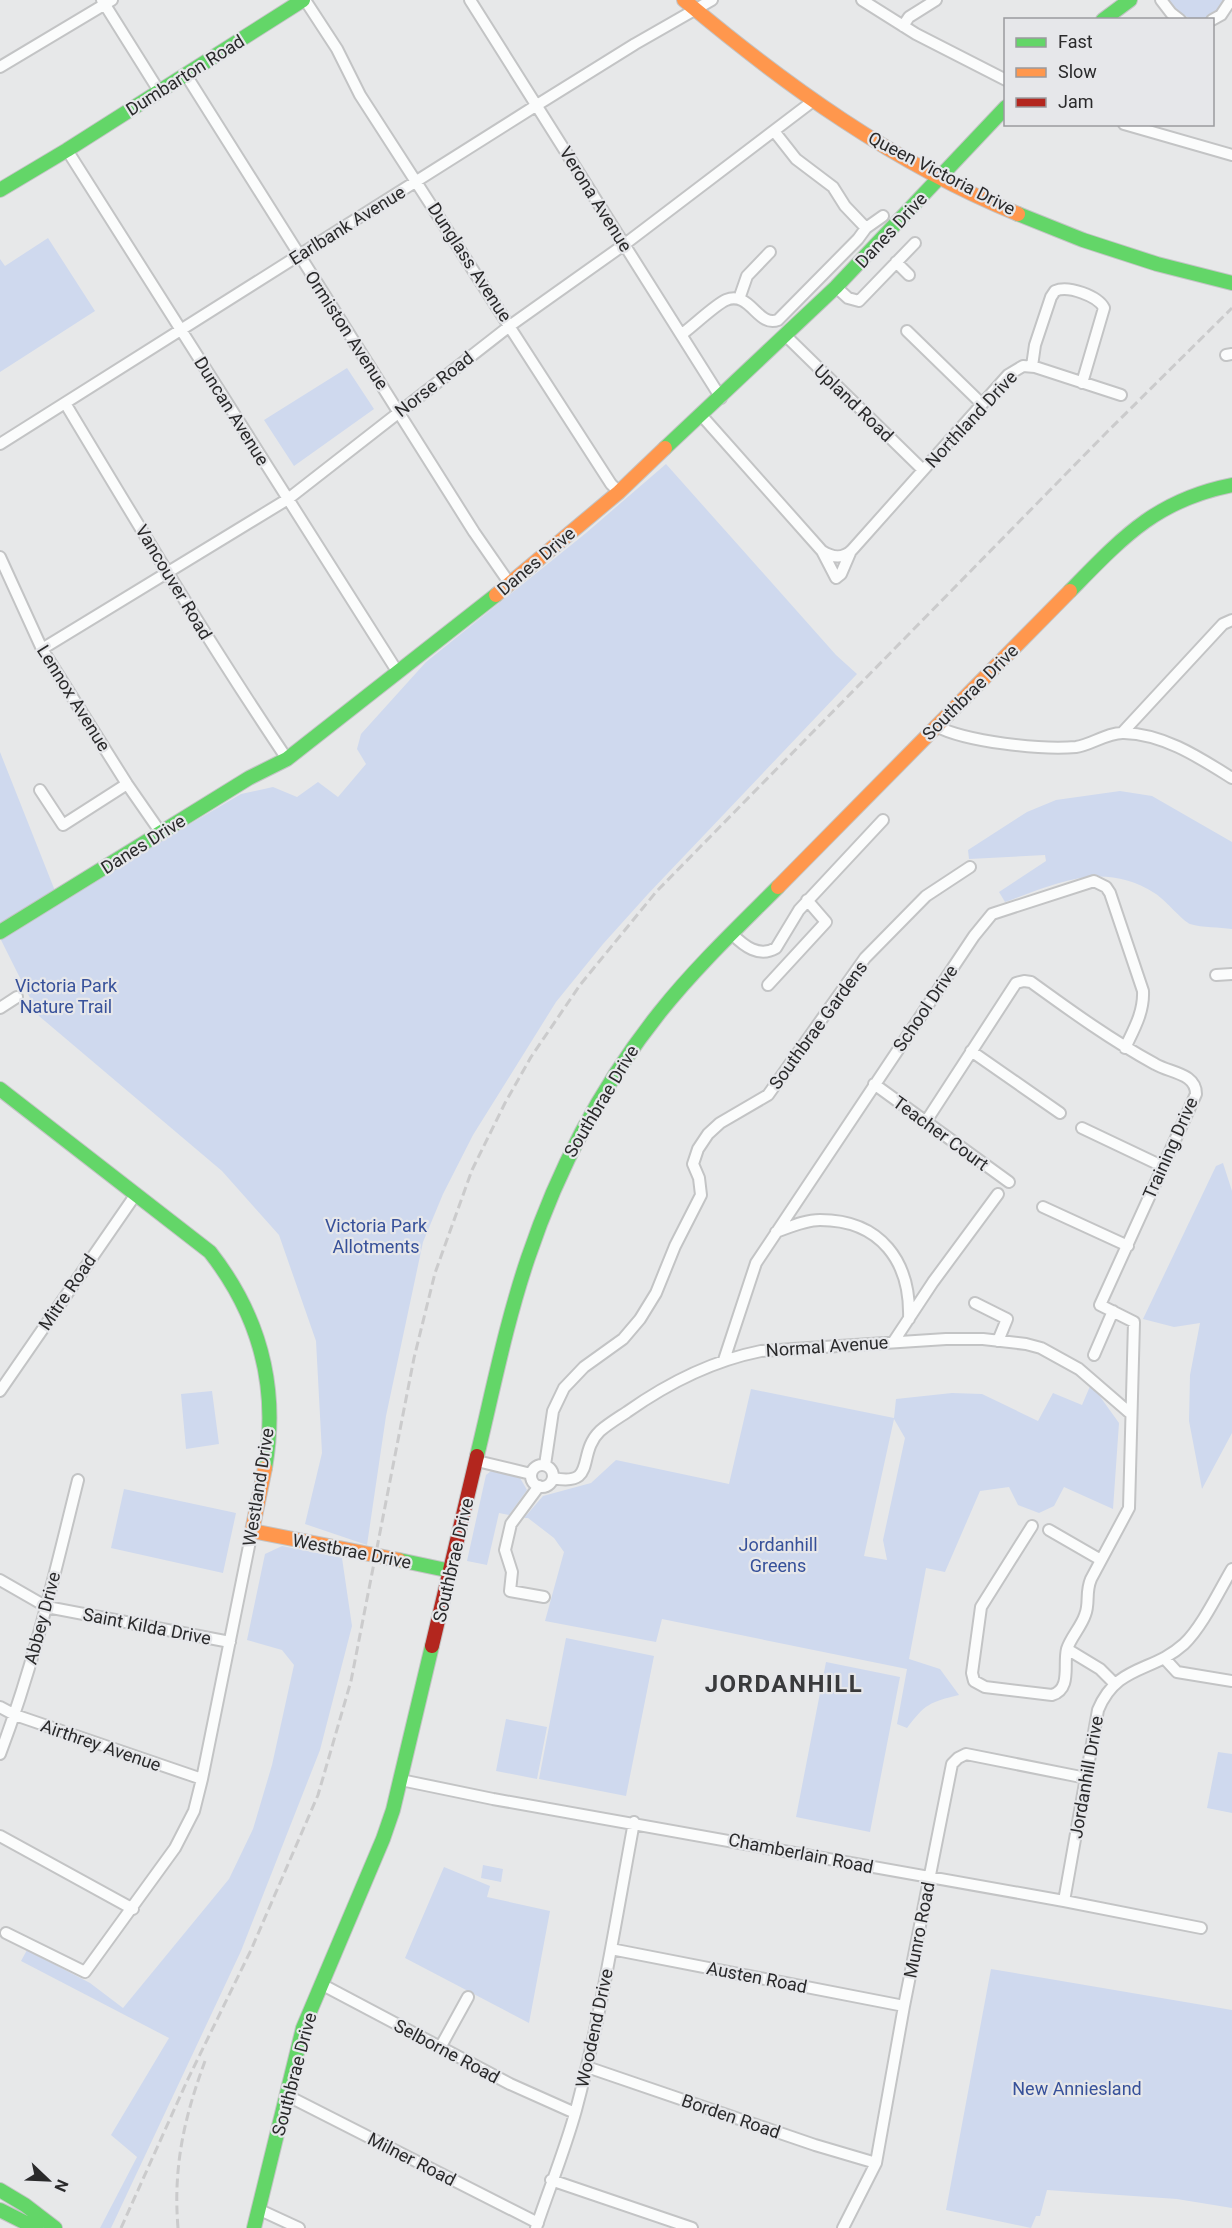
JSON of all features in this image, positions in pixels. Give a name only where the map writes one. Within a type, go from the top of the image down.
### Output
[{"type":"street","name":"Dumbarton Road","points":[[0,190],[304,0]]},
{"type":"street","name":"Dunglass Avenue","points":[[304,0],[337,49],[360,95],[619,492]]},
{"type":"street","name":"Verona Avenue","points":[[470,0],[722,398]]},
{"type":"street","name":"Queen Victoria Drive","points":[[684,0],[743,50],[813,101],[890,149],[941,177],[1017,213],[1095,243],[1180,270],[1232,283]]},
{"type":"street","name":"Earlbank Avenue","points":[[0,444],[537,105],[712,0]]},
{"type":"street","points":[[862,0],[903,26],[1004,79]]},
{"type":"street","points":[[903,26],[909,17],[936,0]]},
{"type":"street","points":[[1106,18],[1130,0]]},
{"type":"street","points":[[1161,0],[1177,18]]},
{"type":"street","points":[[1214,19],[1221,15],[1231,0]]},
{"type":"street","points":[[0,67],[106,2],[159,91]]},
{"type":"street","name":"Ormiston Avenue","points":[[186,75],[474,532],[510,584]]},
{"type":"street","name":"Norse Road","points":[[42,649],[288,499],[511,325],[625,244],[813,101]]},
{"type":"street","name":"Danes Drive","points":[[0,932],[249,777],[287,759],[510,584],[619,492],[722,398],[836,287],[1004,107]]},
{"type":"street","points":[[1131,126],[1232,155]]},
{"type":"street","points":[[774,130],[796,159],[833,187],[845,206],[866,228]]},
{"type":"street","name":"Dumbarton Road","points":[[0,201],[67,150]]},
{"type":"street","name":"Duncan Avenue","points":[[67,150],[397,671]]},
{"type":"street","points":[[682,334],[724,301],[740,299],[748,303],[766,320],[771,322],[778,320],[858,239],[866,228],[883,216]]},
{"type":"street","points":[[836,287],[848,298],[859,301],[915,243]]},
{"type":"street","points":[[740,299],[747,276],[770,252]]},
{"type":"street","points":[[896,262],[909,275]]},
{"type":"street","points":[[1032,366],[1035,345],[1055,291],[1067,289],[1095,298],[1104,308],[1082,383]]},
{"type":"street","points":[[907,331],[982,404]]},
{"type":"street","name":"Upland Road","points":[[786,336],[923,470]]},
{"type":"street","name":"Northland Drive","points":[[702,416],[822,551],[836,578],[841,574],[852,550],[1012,372],[1023,366],[1032,366],[1121,395]]},
{"type":"street","name":"Vancouver Road","points":[[65,403],[167,573],[287,759]]},
{"type":"street","name":"Southbrae Drive","points":[[255,2228],[303,2028],[383,1839],[401,1780],[524,1268],[560,1171],[602,1094],[632,1047],[676,992],[1131,529],[1156,511],[1184,497],[1232,485]]},
{"type":"street","points":[[822,551],[837,557],[852,550]]},
{"type":"street","name":"Lennox Avenue","points":[[0,557],[42,649],[160,833]]},
{"type":"street","points":[[936,726],[983,740],[1034,747],[1077,747],[1122,732],[1223,624],[1232,620]]},
{"type":"street","points":[[1122,732],[1164,740],[1204,760],[1232,778]]},
{"type":"street","points":[[40,789],[63,825],[127,784]]},
{"type":"street","points":[[732,934],[753,951],[762,953],[776,948],[807,900],[883,820]]},
{"type":"street","name":"Southbrae Gardens","points":[[545,1465],[554,1411],[564,1388],[584,1367],[623,1339],[640,1319],[656,1293],[675,1246],[701,1195],[699,1178],[693,1164],[698,1149],[708,1134],[728,1118],[768,1095],[865,958],[926,896],[970,867]]},
{"type":"street","name":"School Drive","points":[[724,1360],[756,1263],[970,942],[992,914],[1094,881],[1106,887],[1110,892],[1143,991],[1144,1003],[1141,1013],[1125,1048]]},
{"type":"street","points":[[768,985],[826,922],[807,900]]},
{"type":"street","points":[[1216,975],[1232,975],[1232,966]]},
{"type":"street","name":"Training Drive","points":[[925,1123],[1016,983],[1024,981],[1031,982],[1125,1048],[1192,1080],[1196,1086],[1196,1094],[1100,1305],[1113,1311]]},
{"type":"street","points":[[0,1008],[18,998]]},
{"type":"street","points":[[971,1051],[1060,1113]]},
{"type":"street","name":"Teacher Court","points":[[874,1084],[1009,1182]]},
{"type":"street","name":"Westland Drive","points":[[0,1089],[210,1252],[225,1269],[247,1307],[260,1346],[267,1382],[270,1422],[267,1454],[202,1779],[194,1811],[175,1848],[133,1909],[85,1972],[6,1933]]},
{"type":"street","points":[[1082,1128],[1162,1166]]},
{"type":"street","name":"Mitre Road","points":[[1,1388],[136,1194]]},
{"type":"street","points":[[894,1341],[933,1282],[998,1194]]},
{"type":"street","points":[[1043,1208],[1128,1246]]},
{"type":"street","points":[[776,1233],[797,1224],[819,1220],[838,1221],[879,1238],[896,1259],[905,1278],[909,1300],[909,1319]]},
{"type":"street","points":[[975,1303],[1007,1319],[998,1341]]},
{"type":"street","points":[[1032,1526],[981,1607],[972,1673],[974,1681],[985,1687],[1052,1695],[1064,1685],[1067,1649],[1088,1609],[1086,1590],[1129,1508],[1134,1322],[1113,1311],[1094,1355]]},
{"type":"street","name":"Normal Avenue","points":[[553,1478],[569,1481],[579,1478],[592,1441],[601,1431],[651,1395],[700,1368],[761,1351],[894,1341],[973,1339],[1041,1348],[1079,1369],[1131,1413]]},
{"type":"street","points":[[477,1461],[531,1474]]},
{"type":"street","points":[[531,1474],[538,1466],[545,1465],[552,1471],[553,1478],[549,1484],[539,1486],[512,1524],[505,1550],[512,1572],[510,1591],[544,1597]]},
{"type":"street","points":[[531,1474],[534,1483],[539,1486]]},
{"type":"street","name":"Abbey Drive","points":[[0,1754],[15,1715],[47,1606],[78,1480]]},
{"type":"street","points":[[1049,1530],[1101,1560]]},
{"type":"street","name":"Westbrae Drive","points":[[252,1532],[451,1571]]},
{"type":"street","name":"Jordanhill Drive","points":[[1064,1901],[1098,1710],[1104,1696],[1124,1676],[1166,1659],[1186,1642],[1232,1569]]},
{"type":"street","name":"Saint Kilda Drive","points":[[0,1580],[47,1606],[230,1642]]},
{"type":"street","points":[[1067,1649],[1100,1669],[1115,1684]]},
{"type":"street","points":[[1166,1659],[1177,1672],[1232,1681]]},
{"type":"street","name":"Airthrey Avenue","points":[[0,1707],[15,1715],[202,1779]]},
{"type":"street","name":"Munro Road","points":[[843,2228],[876,2163],[904,2006],[952,1764],[966,1754],[1086,1778]]},
{"type":"street","name":"Chamberlain Road","points":[[401,1780],[493,1799],[634,1822],[1201,1928]]},
{"type":"street","name":"Woodend Drive","points":[[537,2226],[575,2113],[587,2067],[634,1822]]},
{"type":"street","points":[[0,1836],[133,1909]]},
{"type":"street","name":"Austen Road","points":[[611,1948],[904,2006]]},
{"type":"street","name":"Selborne Road","points":[[321,1984],[510,2084],[575,2113]]},
{"type":"street","points":[[441,2046],[468,1997]]},
{"type":"street","name":"Borden Road","points":[[587,2067],[815,2145],[876,2163]]},
{"type":"street","name":"Milner Road","points":[[286,2095],[537,2226]]},
{"type":"street","points":[[551,2180],[692,2228]]},
{"type":"street","points":[[0,2190],[25,2205],[54,2228]]},
{"type":"street","points":[[0,2210],[36,2228]]},
{"type":"street","points":[[260,2210],[299,2228]]},
{"type":"green space","points":[[1167,0],[1227,0],[1213,15],[1205,18],[1189,18]]},
{"type":"green space","points":[[48,238],[95,311],[0,372],[0,259],[5,266]]},
{"type":"green space","points":[[347,368],[374,409],[294,466],[264,420]]},
{"type":"green space","points":[[666,464],[836,655],[857,674],[603,944],[556,1002],[473,1135],[443,1194],[423,1242],[386,1416],[367,1545],[305,1524],[322,1453],[316,1341],[279,1235],[222,1171],[39,1016],[0,938],[0,752],[59,901],[241,794],[273,787],[297,797],[318,782],[338,797],[366,764],[357,749],[361,734],[426,662],[586,533]]},
{"type":"green space","points":[[1120,791],[1152,796],[1232,842],[1232,929],[1190,924],[1156,894],[1118,878],[1080,878],[1005,902],[999,892],[1046,861],[1045,855],[969,859],[968,850],[1027,812],[1056,800]]},
{"type":"green space","points":[[1223,1163],[1232,1191],[1232,1433],[1202,1489],[1189,1421],[1190,1375],[1200,1323],[1174,1327],[1143,1319],[1216,1166]]},
{"type":"green space","name":"Jordanhill Greens","points":[[1091,1384],[1119,1423],[1113,1509],[1064,1487],[1054,1506],[1039,1513],[1018,1505],[1009,1487],[980,1491],[945,1572],[926,1568],[909,1659],[940,1669],[959,1695],[929,1705],[907,1728],[897,1724],[907,1669],[662,1619],[656,1642],[545,1621],[564,1552],[554,1538],[528,1518],[524,1518],[543,1496],[591,1483],[616,1460],[729,1484],[751,1389],[894,1418],[896,1399],[952,1393],[982,1394],[1038,1421],[1053,1393],[1082,1405]],"holes":[[[894,1419],[905,1438],[883,1540],[887,1560],[864,1556]]]},
{"type":"green space","points":[[212,1391],[219,1444],[186,1449],[181,1394]]},
{"type":"green space","points":[[491,1471],[520,1478],[527,1490],[509,1515],[499,1513],[487,1565],[467,1561],[486,1475]]},
{"type":"green space","points":[[124,1489],[236,1513],[223,1573],[111,1548]]},
{"type":"green space","points":[[282,1546],[342,1558],[352,1626],[320,1750],[241,1951],[111,2228],[100,2228],[137,2157],[111,2135],[169,2038],[21,1961],[27,1950],[90,1983],[123,2008],[229,1879],[253,1829],[272,1765],[294,1665],[282,1650],[247,1640],[265,1554]]},
{"type":"green space","points":[[566,1638],[654,1656],[626,1796],[539,1779]]},
{"type":"green space","points":[[826,1662],[900,1677],[870,1832],[796,1817]]},
{"type":"green space","points":[[506,1719],[547,1727],[537,1779],[496,1771]]},
{"type":"green space","points":[[1218,1752],[1232,1754],[1232,1813],[1207,1808]]},
{"type":"green space","points":[[483,1865],[503,1869],[501,1882],[481,1878]]},
{"type":"green space","points":[[444,1867],[490,1886],[487,1897],[550,1911],[529,2023],[405,1958]]},
{"type":"green space","name":"New Anniesland","points":[[991,1969],[1232,2010],[1232,2208],[1177,2199],[1047,2190],[1040,2216],[1036,2216],[1031,2228],[946,2210]]},
{"type":"railway","points":[[121,2228],[187,2081],[251,1950],[318,1795],[351,1681],[414,1358],[435,1273],[472,1170],[531,1057],[580,985],[656,892],[1107,432],[1232,308]]},
{"type":"railway","points":[[178,2228],[177,2184],[182,2143],[191,2103],[205,2061]]},
{"type":"traffic: fast","points":[[0,190],[303,0]]},
{"type":"traffic: fast","points":[[1106,18],[1130,0]]},
{"type":"traffic: fast","points":[[665,448],[836,287],[1004,109]]},
{"type":"traffic: fast","points":[[1018,214],[1083,240],[1157,264],[1232,283]]},
{"type":"traffic: fast","points":[[1070,591],[1124,538],[1161,511],[1182,500],[1232,485]]},
{"type":"traffic: fast","points":[[0,932],[249,778],[287,759],[496,595]]},
{"type":"traffic: fast","points":[[477,1456],[520,1282],[553,1192],[583,1129],[619,1069],[660,1012],[703,963],[778,887]]},
{"type":"traffic: fast","points":[[0,1089],[210,1252],[227,1276],[242,1302],[262,1354],[269,1410],[269,1438],[265,1468]]},
{"type":"traffic: fast","points":[[399,1560],[451,1571]]},
{"type":"traffic: fast","points":[[254,2228],[303,2028],[383,1839],[393,1810],[432,1646]]},
{"type":"traffic: fast","points":[[0,2190],[25,2205],[55,2228]]},
{"type":"traffic: fast","points":[[0,2210],[36,2228]]},
{"type":"traffic: slow","points":[[684,0],[722,32],[802,92],[885,147],[972,194],[1018,214]]},
{"type":"traffic: slow","points":[[496,595],[619,492],[665,448]]},
{"type":"traffic: slow","points":[[778,887],[1070,591]]},
{"type":"traffic: slow","points":[[265,1468],[252,1531],[334,1547]]},
{"type":"traffic: slow","points":[[334,1547],[399,1560]]},
{"type":"traffic: jam","points":[[432,1646],[477,1456]]},
{"type":"district","name":"JORDANHILL","points":[[784,1684]]},
{"type":"park label","name":"Victoria Park Nature Trail","points":[[66,995]]},
{"type":"park label","name":"Victoria Park Allotments","points":[[376,1235]]}]
